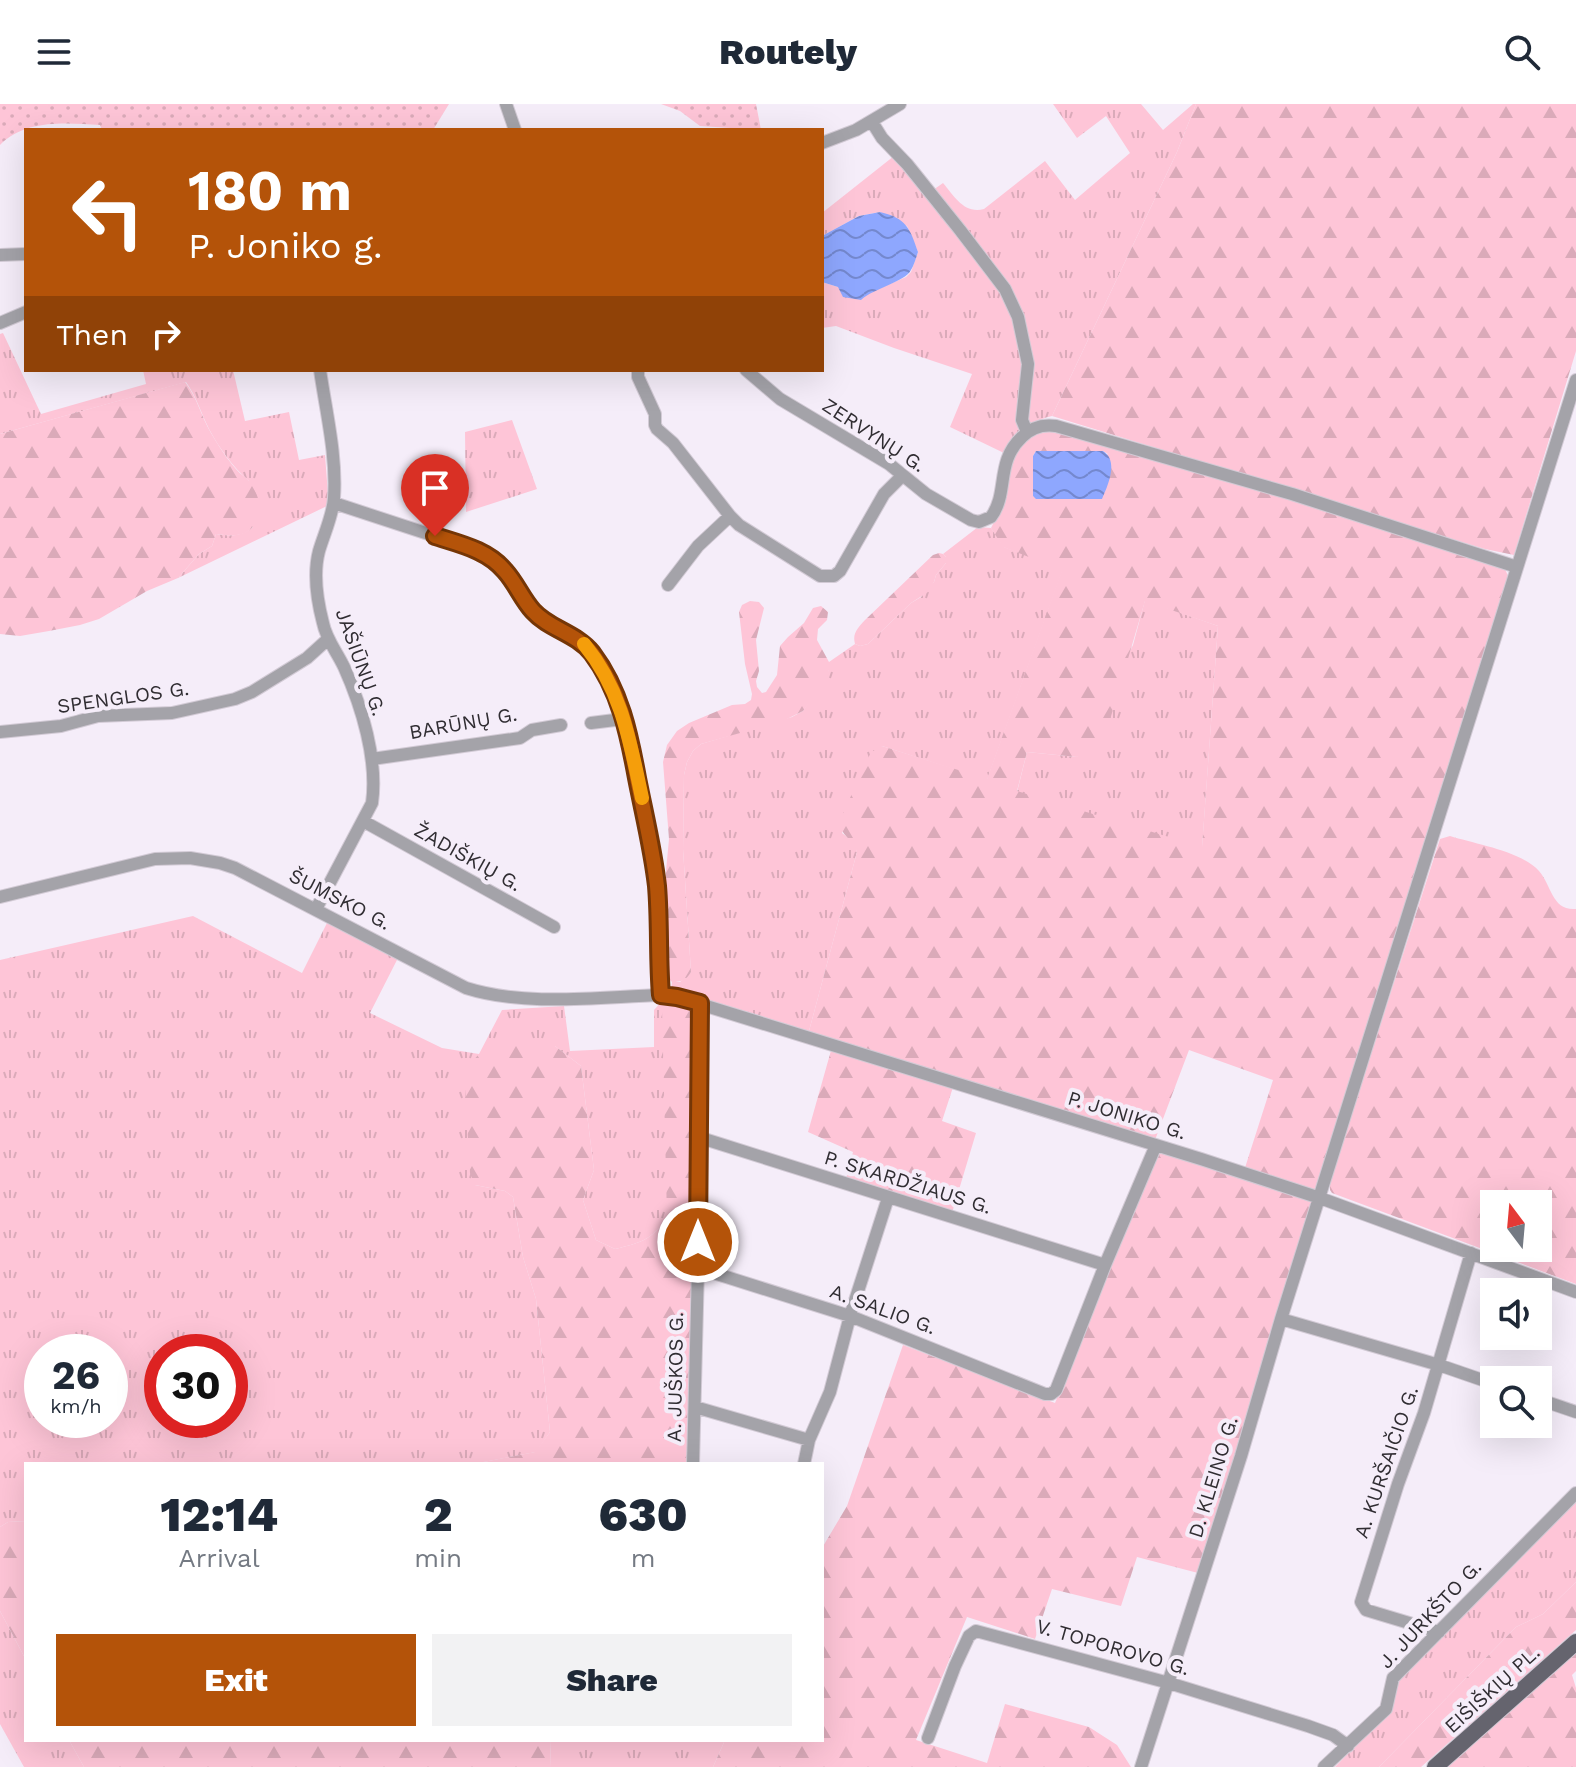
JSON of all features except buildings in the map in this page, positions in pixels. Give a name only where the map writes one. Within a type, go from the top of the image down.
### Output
[{"type":"main road","name":"EIŠIŠKIŲ PL.","points":[[1435,1767],[1576,1642]]},
{"type":"street","points":[[506,104],[514,128]]},
{"type":"street","points":[[824,142],[872,122],[900,104]]},
{"type":"street","points":[[872,122],[1005,289],[1018,317],[1028,364],[1023,435],[1038,426],[1056,426],[1292,494],[1517,567]]},
{"type":"street","points":[[0,255],[24,254]]},
{"type":"street","points":[[0,323],[24,313]]},
{"type":"street","name":"JAŠIŪNŲ G.","points":[[316,909],[372,803],[374,786],[372,759],[352,685],[328,639],[317,585],[316,564],[334,503],[335,484],[320,372]]},
{"type":"street","points":[[638,372],[655,414],[657,429],[673,443],[730,516],[739,525],[820,576],[834,576],[840,571],[884,494],[902,476]]},
{"type":"street","name":"ZERVYNŲ G.","points":[[748,372],[780,399],[889,464],[926,494],[971,520],[986,521],[996,511],[1006,458],[1023,435]]},
{"type":"street","name":"D. KLEINO G.","points":[[1141,1767],[1576,380]]},
{"type":"street","points":[[334,503],[487,555],[504,569],[533,611],[583,644],[603,673],[624,717],[650,843],[657,887],[661,995]]},
{"type":"street","points":[[668,585],[698,546],[730,516]]},
{"type":"street","name":"SPENGLOS G.","points":[[0,732],[61,726],[98,716],[172,713],[235,699],[307,658],[328,639]]},
{"type":"street","points":[[591,723],[624,717]]},
{"type":"street","name":"BARŪNŲ G.","points":[[372,759],[520,738],[532,730],[561,725]]},
{"type":"street","name":"ŽADIŠKIŲ G.","points":[[363,821],[554,927]]},
{"type":"street","name":"ŠUMSKO G.","points":[[0,897],[155,859],[208,860],[235,868],[466,988],[530,999],[661,995]]},
{"type":"street","name":"P. JONIKO G.","points":[[661,995],[700,1003],[1320,1198],[1576,1292]]},
{"type":"street","name":"A. JUŠKOS G.","points":[[693,1462],[700,1003]]},
{"type":"street","name":"P. SKARDŽIAUS G.","points":[[698,1137],[1105,1265]]},
{"type":"street","points":[[1105,1265],[1156,1145]]},
{"type":"street","points":[[804,1462],[809,1440],[830,1392],[850,1316],[888,1198]]},
{"type":"street","name":"A. KURŠAIČIO G.","points":[[1439,1632],[1366,1610],[1361,1602],[1424,1413],[1471,1253]]},
{"type":"street","name":"A. SALIO G.","points":[[698,1268],[850,1316],[1051,1394],[1056,1390],[1105,1265]]},
{"type":"street","points":[[1281,1319],[1480,1379]]},
{"type":"street","points":[[1552,1404],[1576,1412]]},
{"type":"street","points":[[695,1407],[809,1440]]},
{"type":"street","name":"J. JURKŠTO G.","points":[[1324,1767],[1386,1709],[1393,1678],[1576,1493]]},
{"type":"street","name":"V. TOPOROVO G.","points":[[928,1738],[955,1666],[969,1636],[976,1631],[1169,1683],[1308,1726],[1333,1735],[1348,1746]]},
{"type":"green space","points":[[0,104],[449,104],[434,128],[101,128],[100,125],[47,124],[24,128],[0,145]]},
{"type":"green space","points":[[661,104],[756,104],[761,128],[700,126],[680,111]]},
{"type":"green space","points":[[1053,104],[1141,104],[1163,130],[1196,104],[1177,152],[1052,416],[1024,429],[1004,453],[950,427],[972,374],[836,326],[824,328],[824,283],[869,293],[906,277],[918,252],[907,226],[880,212],[859,216],[824,235],[824,211],[894,156],[926,195],[943,183],[960,203],[971,209],[984,209],[1045,161],[1075,200],[1130,153],[1106,116],[1077,138]]},
{"type":"green space","points":[[1196,104],[1576,104],[1576,351],[1514,555],[1485,549],[1052,416],[1177,152]]},
{"type":"green space","points":[[3,333],[41,414],[146,384],[143,372],[233,372],[245,421],[289,412],[299,460],[325,455],[327,506],[178,578],[199,554],[212,546],[216,534],[236,535],[253,527],[249,481],[217,443],[186,382],[0,434],[0,334]]},
{"type":"green space","points":[[185,382],[220,447],[255,491],[260,508],[256,523],[243,534],[216,534],[212,546],[199,554],[178,578],[147,591],[99,619],[20,636],[0,634],[0,434]]},
{"type":"green space","points":[[512,420],[537,489],[466,512],[465,432]]},
{"type":"green space","points":[[1056,430],[1270,492],[1498,565],[1505,569],[1508,576],[1198,1573],[1137,1557],[1121,1606],[1052,1589],[1035,1639],[967,1617],[916,1740],[987,1763],[1005,1704],[1089,1727],[1117,1745],[1131,1767],[713,1767],[724,1742],[824,1742],[824,1545],[847,1506],[903,1345],[1055,1403],[1160,1149],[1243,1174],[1273,1080],[1189,1050],[1155,1140],[956,1078],[942,1121],[976,1133],[952,1213],[846,1179],[853,1152],[808,1132],[834,1040],[809,1031],[857,852],[842,830],[840,820],[871,752],[882,746],[987,779],[1062,570],[1003,547],[991,528],[1000,510],[1011,456],[1031,434]],"holes":[[[1036,451],[1103,451],[1108,454],[1037,499],[1033,496],[1033,456]],[[1145,601],[1218,626],[1202,847],[1017,791],[1027,752],[1077,757],[1094,745],[1109,723]]]},
{"type":"green space","points":[[978,527],[991,528],[1004,547],[1063,569],[987,780],[882,746],[842,833],[855,843],[857,852],[809,1031],[699,997],[695,1009],[671,1003],[667,1217],[651,1236],[638,1242],[615,1249],[596,1240],[583,1200],[594,1170],[581,1066],[555,1046],[475,1185],[505,1191],[513,1197],[523,1257],[536,1299],[550,1432],[536,1452],[484,1462],[24,1462],[24,1521],[8,1522],[0,1527],[0,960],[193,916],[302,973],[328,921],[398,958],[370,1013],[442,1048],[479,1054],[502,1010],[564,1006],[570,1051],[654,1047],[654,1010],[662,1001],[670,1000],[672,982],[680,982],[691,972],[683,849],[684,775],[693,751],[701,744],[803,711],[829,670],[829,662],[855,644],[868,644],[921,597],[946,563],[943,554]]},
{"type":"green space","points":[[939,553],[946,557],[946,563],[928,592],[911,603],[868,644],[855,644],[855,634],[865,620],[933,555]]},
{"type":"green space","points":[[1145,600],[1218,626],[1202,848],[1017,792],[1027,752],[1077,757],[1133,645]]},
{"type":"green space","points":[[750,601],[759,602],[764,608],[756,640],[759,671],[756,681],[762,693],[766,692],[777,675],[780,646],[804,623],[813,608],[821,606],[828,612],[827,620],[818,629],[817,640],[829,662],[829,670],[827,679],[803,711],[783,721],[701,744],[687,762],[683,849],[691,972],[683,980],[672,982],[666,972],[669,839],[663,762],[667,745],[677,731],[689,723],[751,700],[739,612],[742,605]]},
{"type":"green space","points":[[1450,836],[1497,849],[1531,864],[1539,871],[1557,902],[1568,909],[1576,909],[1576,1284],[1517,1262],[1552,1262],[1552,1190],[1480,1190],[1480,1248],[1332,1193],[1330,1182],[1440,839]]},
{"type":"green space","points":[[671,1003],[695,1009],[697,1016],[688,1462],[483,1462],[535,1452],[550,1432],[536,1299],[523,1257],[513,1197],[505,1191],[475,1185],[470,1173],[464,1071],[479,1054],[507,1045],[555,1046],[581,1066],[594,1170],[583,1200],[596,1240],[615,1249],[632,1245],[651,1236],[667,1217],[662,1008]]},
{"type":"green space","points":[[1576,1496],[1576,1582],[1543,1614],[1516,1627],[1379,1767],[1335,1767],[1386,1714],[1397,1681]]},
{"type":"green space","points":[[24,1521],[24,1656],[0,1611],[0,1527],[8,1522]]},
{"type":"green space","points":[[1576,1582],[1576,1630],[1421,1767],[1379,1767],[1516,1627],[1543,1614]]},
{"type":"green space","points":[[0,1611],[24,1656],[24,1742],[70,1742],[84,1767],[24,1767],[0,1724]]},
{"type":"green space","points":[[1576,1651],[1576,1671],[1572,1675],[1576,1688],[1576,1767],[1446,1767]]},
{"type":"green space","points":[[70,1742],[550,1742],[551,1767],[84,1767]]},
{"type":"green space","points":[[550,1742],[724,1742],[713,1767],[551,1767]]},
{"type":"water","points":[[880,212],[896,217],[909,230],[918,252],[908,274],[861,300],[843,297],[838,287],[824,283],[824,235],[859,216]]},
{"type":"water","points":[[1036,451],[1103,451],[1108,455],[1111,467],[1102,499],[1036,499],[1033,496],[1033,456]]},
{"type":"slow traffic","points":[[584,644],[619,703],[642,798]]},
{"type":"route","points":[[435,536],[477,550],[504,569],[533,611],[583,644],[597,662],[619,703],[630,739],[654,865],[661,995],[700,1003],[698,1242]]}]
